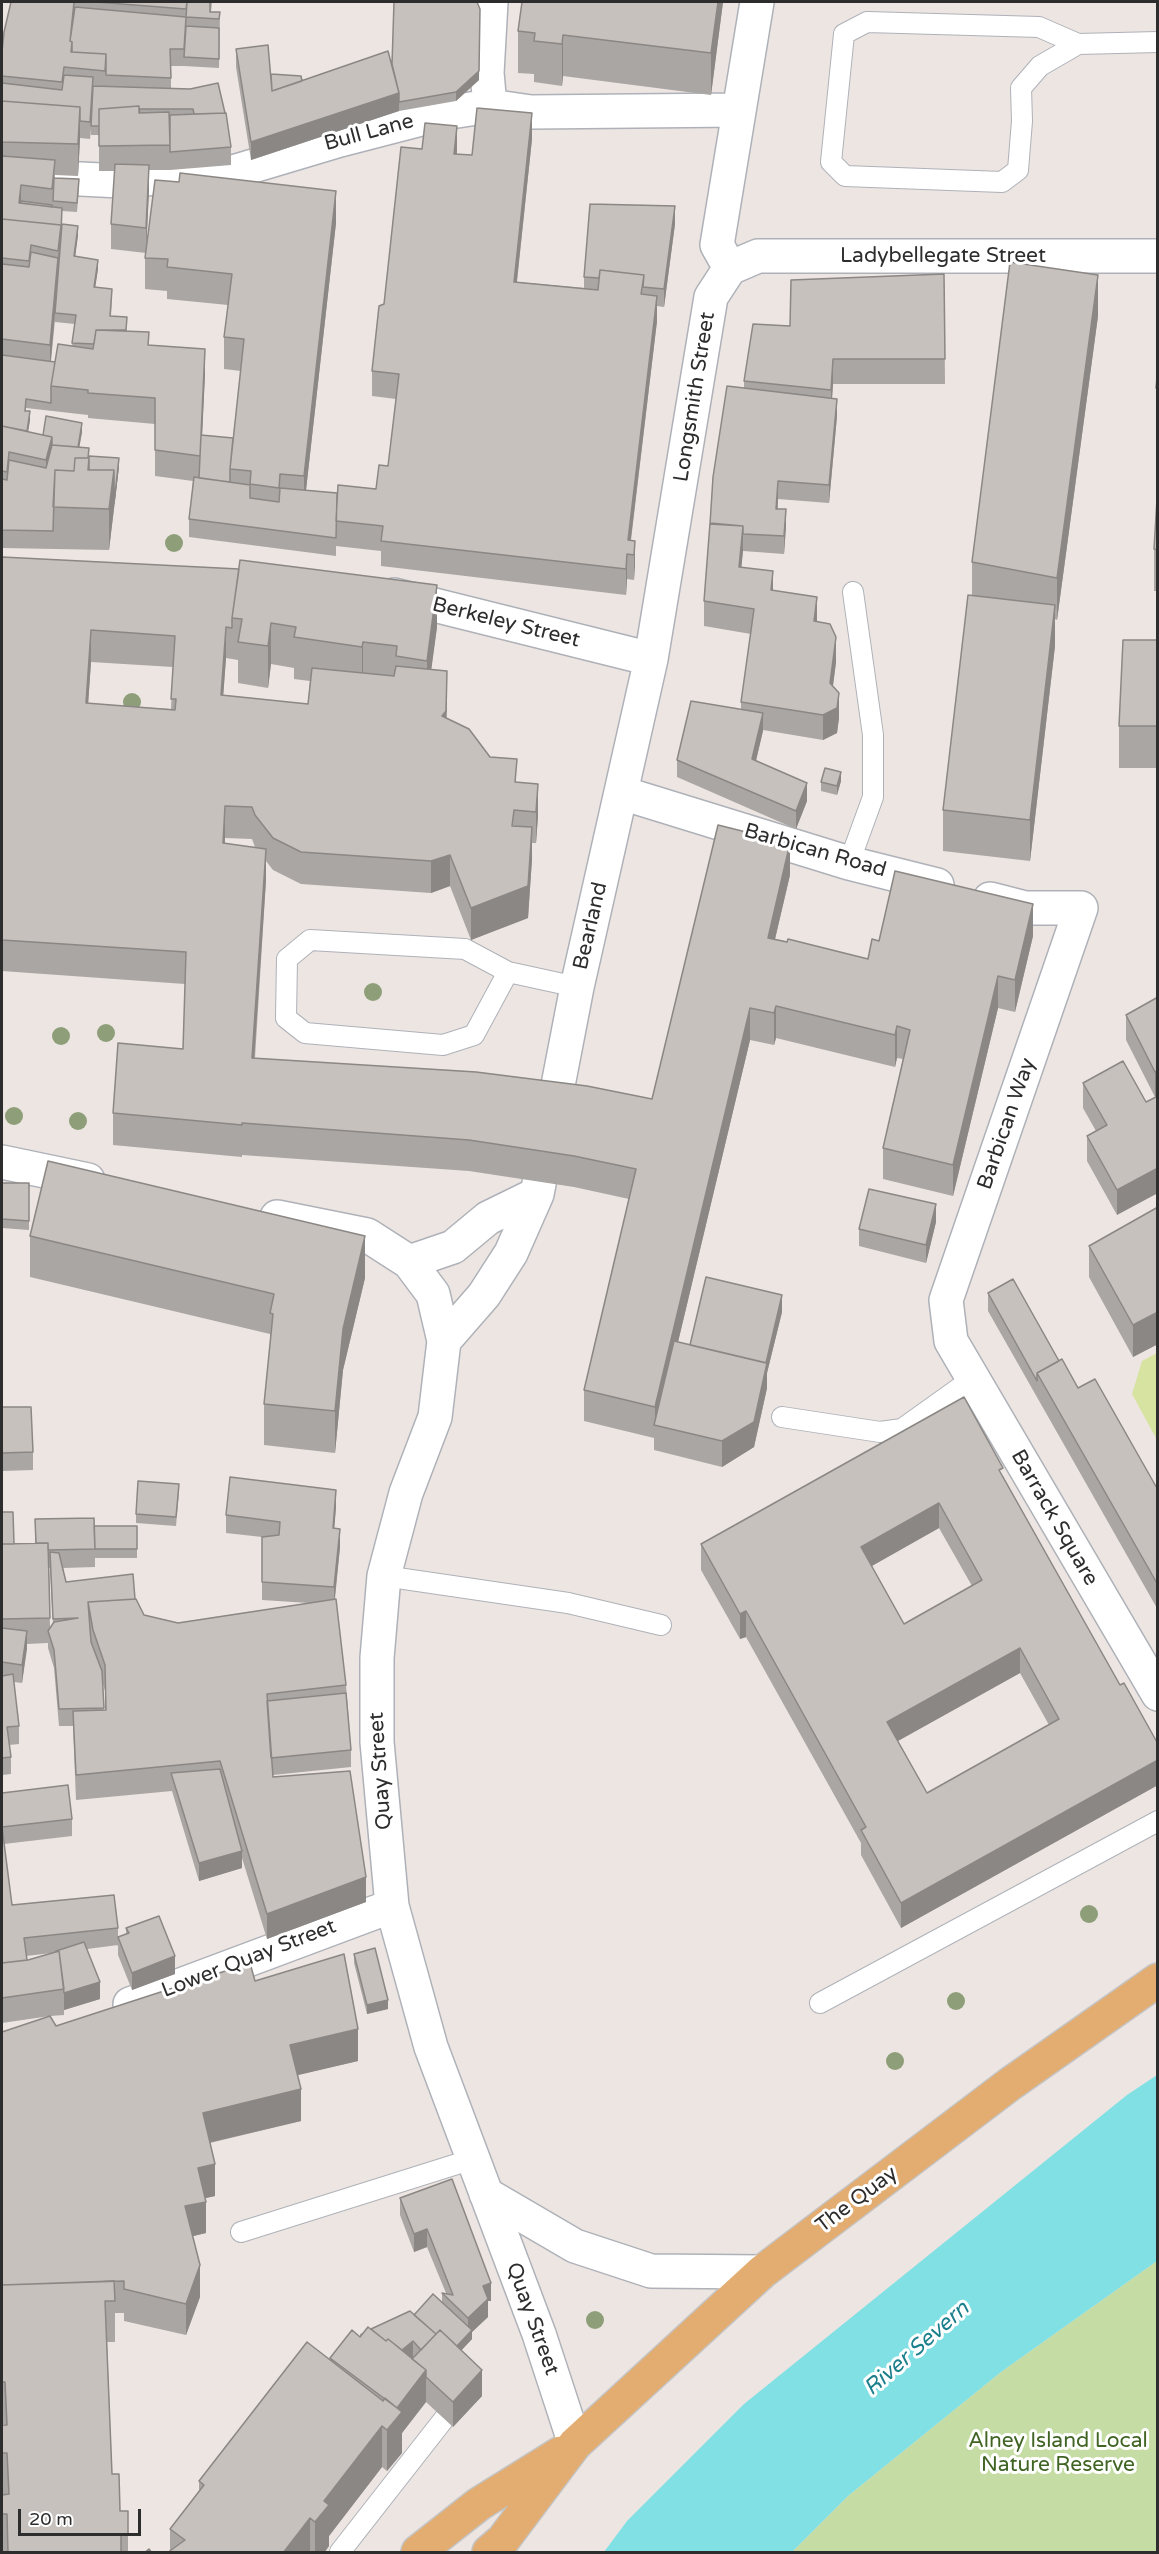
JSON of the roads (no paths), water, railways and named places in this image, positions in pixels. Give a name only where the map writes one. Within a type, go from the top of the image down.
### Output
[{"type":"main road","name":"The Quay","points":[[418,2553],[479,2504],[575,2444],[762,2272],[1010,2084],[1158,1980]]},
{"type":"main road","name":"The Quay","points":[[489,2553],[504,2540],[575,2444]]},
{"type":"street","points":[[490,106],[487,73],[491,2]]},
{"type":"street","points":[[730,268],[717,245],[757,2]]},
{"type":"street","name":"Bull Lane","points":[[2,175],[120,181],[233,171],[444,113],[490,106],[531,112],[739,110]]},
{"type":"street","name":"Ladybellegate Street","points":[[730,268],[758,256],[1158,256]]},
{"type":"street","name":"Longsmith Street","points":[[651,659],[711,297],[730,268]]},
{"type":"street","name":"Berkeley Street","points":[[368,588],[651,659]]},
{"type":"street","name":"Bearland","points":[[444,1341],[484,1295],[511,1253],[537,1194],[577,987],[651,659]]},
{"type":"street","name":"Barbican Road","points":[[622,792],[849,863],[1025,908],[1081,908]]},
{"type":"street","name":"Barbican Way","points":[[951,1341],[946,1300],[1081,908]]},
{"type":"street","points":[[2,1162],[116,1185]]},
{"type":"street","points":[[409,1262],[453,1247],[488,1218],[537,1194]]},
{"type":"street","points":[[253,1212],[367,1235],[409,1262],[433,1294],[444,1341]]},
{"type":"street","name":"Quay Street","points":[[444,1341],[435,1417],[406,1493],[384,1576],[377,1658],[376,1742],[393,1906],[431,2047],[539,2334],[575,2444]]},
{"type":"street","name":"Barrack Square","points":[[951,1341],[1158,1694]]},
{"type":"street","name":"Lower Quay Street","points":[[99,2016],[393,1906]]},
{"type":"street","points":[[486,2194],[575,2246],[651,2271],[762,2272]]},
{"type":"lane","points":[[1078,44],[1040,66],[1021,88],[1022,121],[1018,170],[1002,182],[845,176],[831,162],[844,34],[867,22],[1039,27],[1078,44],[1158,42]]},
{"type":"lane","points":[[849,863],[873,797],[873,735],[853,592]]},
{"type":"lane","points":[[508,972],[474,1035],[443,1045],[305,1033],[286,1018],[287,959],[310,940],[465,949],[508,972],[577,987]]},
{"type":"lane","points":[[782,1417],[880,1432],[902,1429],[972,1379]]},
{"type":"lane","points":[[384,1576],[568,1603],[661,1625]]},
{"type":"lane","points":[[820,2003],[1158,1821]]},
{"type":"lane","points":[[241,2232],[473,2159]]},
{"type":"lane","points":[[340,2553],[444,2419]]},
{"type":"water","name":"River Severn","points":[[1157,2075],[1157,2261],[1001,2372],[848,2496],[792,2552],[604,2552],[627,2521],[744,2404],[1127,2095]]},
{"type":"park label","name":"Alney Island Local Nature Reserve","points":[[1058,2453]]}]
